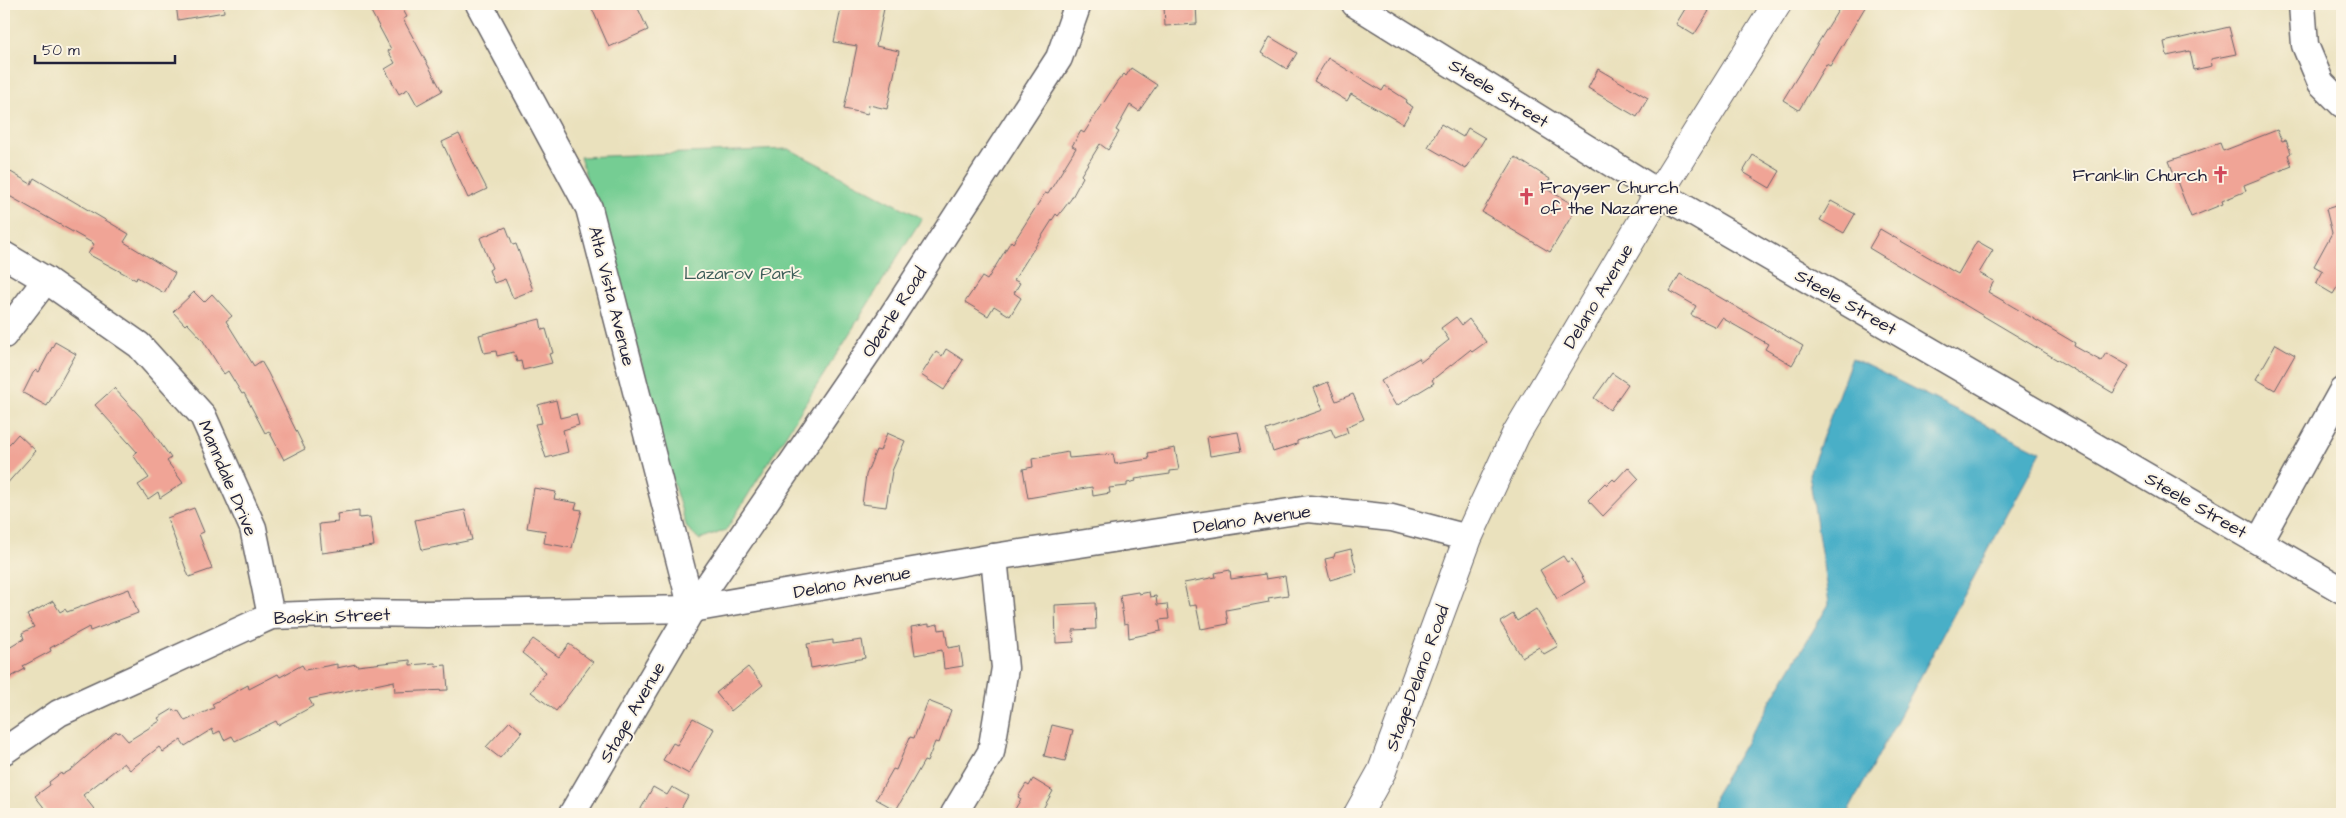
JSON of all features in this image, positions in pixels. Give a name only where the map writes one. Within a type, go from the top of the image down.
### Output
[{"type":"main road","name":"Delano Avenue","points":[[1468,538],[1516,434],[1659,193],[1777,4]]},
{"type":"main road","name":"Stage-Delano Road","points":[[1358,814],[1382,771],[1468,538]]},
{"type":"street","name":"Alta Vista Avenue","points":[[479,4],[590,208],[692,609]]},
{"type":"street","name":"Oberle Road","points":[[692,609],[875,342],[1059,58],[1078,4]]},
{"type":"street","name":"Steele Street","points":[[1355,4],[1659,193],[2342,590]]},
{"type":"street","points":[[2302,4],[2305,45],[2321,82],[2342,104]]},
{"type":"street","name":"Manndale Drive","points":[[4,255],[46,280],[139,345],[203,416],[253,528],[271,616]]},
{"type":"street","points":[[4,335],[46,280]]},
{"type":"street","points":[[2259,541],[2342,391]]},
{"type":"street","name":"Delano Avenue","points":[[692,609],[994,557],[1309,510],[1392,518],[1468,538]]},
{"type":"street","points":[[954,814],[991,752],[1005,668],[994,557]]},
{"type":"street","name":"Baskin Street","points":[[4,752],[59,714],[271,616],[359,613],[427,614],[692,609]]},
{"type":"street","name":"Stage Avenue","points":[[572,814],[692,609]]},
{"type":"green space","name":"Lazarov Park","points":[[789,149],[922,218],[726,530],[700,540],[687,528],[629,317],[580,157]]},
{"type":"water","points":[[1852,358],[2041,452],[1847,814],[1711,814],[1714,796],[1829,604],[1809,474]]},
{"type":"building","points":[[176,4],[223,4],[224,12],[178,20]]},
{"type":"building","points":[[367,4],[400,4],[407,17],[403,19],[442,91],[417,105],[408,89],[399,94],[385,69],[395,63],[388,51],[391,49]]},
{"type":"building","points":[[590,4],[636,4],[648,30],[609,47]]},
{"type":"building","points":[[842,4],[885,4],[876,46],[899,51],[887,109],[869,105],[868,114],[844,109],[857,46],[834,42]]},
{"type":"building","points":[[1196,4],[1197,24],[1165,26],[1164,6]]},
{"type":"building","points":[[1688,4],[1697,4],[1709,11],[1694,35],[1676,24]]},
{"type":"building","points":[[1842,4],[1867,4],[1830,66],[1826,64],[1799,110],[1783,100]]},
{"type":"building","points":[[2229,27],[2236,54],[2211,59],[2212,66],[2194,70],[2190,51],[2167,56],[2164,42]]},
{"type":"building","points":[[1270,37],[1297,53],[1287,69],[1261,53]]},
{"type":"building","points":[[1328,58],[1382,91],[1385,86],[1407,100],[1406,103],[1413,107],[1403,124],[1351,94],[1347,101],[1314,81]]},
{"type":"building","points":[[1131,68],[1157,85],[1139,111],[1130,105],[1116,130],[1119,132],[1108,150],[1100,144],[1081,175],[1083,177],[1071,199],[1058,216],[1056,214],[1014,280],[1020,283],[1014,293],[1021,298],[1010,316],[994,306],[988,316],[965,302],[982,277],[987,280],[1011,241],[1013,243],[1045,193],[1048,194],[1076,148],[1072,146],[1081,131],[1084,133],[1117,82],[1124,74],[1126,76]]},
{"type":"building","points":[[1598,69],[1648,98],[1637,117],[1588,88]]},
{"type":"building","points":[[1441,124],[1463,137],[1468,128],[1485,138],[1466,169],[1428,147]]},
{"type":"building","name":"Franklin Church","points":[[2277,130],[2282,141],[2286,140],[2291,153],[2288,155],[2292,166],[2244,185],[2246,191],[2222,201],[2223,204],[2191,217],[2169,161],[2220,143],[2223,151]]},
{"type":"building","points":[[459,134],[487,189],[468,198],[442,142]]},
{"type":"building","points":[[1753,155],[1780,171],[1770,188],[1743,172]]},
{"type":"building","name":"Frayser Church of the Nazarene","points":[[1515,157],[1550,179],[1545,188],[1577,207],[1550,252],[1482,212]]},
{"type":"building","points":[[4,168],[31,184],[34,178],[129,234],[124,242],[175,273],[164,293],[137,277],[136,280],[88,254],[94,244],[4,193]]},
{"type":"building","points":[[1831,201],[1855,214],[1844,233],[1820,220]]},
{"type":"building","points":[[2342,204],[2342,279],[2333,294],[2316,284],[2323,271],[2314,266],[2332,233],[2326,209]]},
{"type":"building","points":[[506,227],[513,245],[516,244],[533,290],[513,298],[505,279],[494,283],[489,270],[492,268],[480,238]]},
{"type":"building","points":[[1880,229],[1958,274],[1977,241],[1993,250],[1979,273],[1994,281],[1988,292],[2075,343],[2074,346],[2101,361],[2106,353],[2129,366],[2113,393],[1869,248]]},
{"type":"building","points":[[1680,274],[1803,346],[1792,365],[1765,349],[1768,344],[1722,318],[1716,327],[1691,315],[1696,306],[1670,291]]},
{"type":"building","points":[[194,292],[204,302],[212,294],[232,316],[226,321],[254,366],[261,361],[305,449],[284,460],[269,431],[265,433],[244,393],[242,394],[228,371],[224,374],[202,339],[173,312]]},
{"type":"building","points":[[1456,317],[1462,325],[1469,319],[1486,342],[1472,352],[1470,350],[1432,380],[1434,383],[1396,406],[1381,381],[1419,358],[1421,362],[1449,340],[1441,328]]},
{"type":"building","points":[[540,319],[542,330],[546,329],[553,353],[549,354],[552,363],[523,370],[521,361],[517,362],[514,352],[497,356],[496,351],[484,353],[479,335]]},
{"type":"building","points":[[55,342],[76,354],[47,406],[23,393],[33,373],[36,370],[39,372]]},
{"type":"building","points":[[2276,344],[2295,355],[2275,390],[2256,379]]},
{"type":"building","points":[[946,349],[963,360],[944,390],[921,375],[936,352],[942,356]]},
{"type":"building","points":[[1612,373],[1628,384],[1610,410],[1594,398]]},
{"type":"building","points":[[1328,382],[1336,401],[1353,394],[1364,419],[1346,427],[1348,433],[1335,438],[1331,429],[1273,452],[1266,430],[1323,410],[1314,388]]},
{"type":"building","points":[[114,388],[147,424],[171,458],[167,461],[183,483],[160,498],[158,492],[148,499],[138,485],[149,478],[133,455],[137,452],[95,405]]},
{"type":"building","points":[[556,400],[560,418],[576,414],[579,425],[563,430],[568,452],[546,458],[535,424],[542,423],[538,405]]},
{"type":"building","points":[[1238,432],[1242,451],[1210,456],[1207,437]]},
{"type":"building","points":[[887,433],[905,441],[892,471],[886,507],[862,504],[866,475],[876,450],[880,451]]},
{"type":"building","points":[[18,434],[36,451],[4,487],[4,450]]},
{"type":"building","points":[[1175,448],[1179,470],[1170,471],[1170,474],[1135,479],[1136,481],[1127,483],[1127,486],[1109,488],[1110,493],[1093,496],[1092,487],[1028,498],[1023,469],[1033,467],[1032,459],[1068,452],[1069,458],[1113,454],[1115,464],[1149,459],[1148,453]]},
{"type":"building","points":[[1628,467],[1639,479],[1603,516],[1588,500],[1605,483],[1607,485],[1613,479],[1615,481]]},
{"type":"building","points":[[534,488],[556,492],[554,499],[577,503],[575,509],[582,510],[572,548],[544,543],[546,531],[527,528]]},
{"type":"building","points":[[194,508],[204,532],[199,534],[212,569],[189,577],[167,518]]},
{"type":"building","points":[[465,510],[472,540],[422,550],[415,520]]},
{"type":"building","points":[[359,511],[359,518],[370,517],[374,546],[322,553],[319,524],[338,522],[337,514]]},
{"type":"building","points":[[1351,549],[1357,572],[1330,580],[1325,559],[1334,557],[1335,553]]},
{"type":"building","points":[[1563,556],[1567,562],[1572,559],[1585,582],[1557,599],[1540,570]]},
{"type":"building","points":[[1230,570],[1231,579],[1265,574],[1266,579],[1285,576],[1288,595],[1268,598],[1269,602],[1226,610],[1228,624],[1201,629],[1196,605],[1189,606],[1184,583],[1216,577],[1215,573]]},
{"type":"building","points":[[129,589],[138,613],[90,631],[89,627],[50,648],[51,651],[23,666],[25,669],[4,681],[4,651],[24,639],[22,633],[34,627],[27,615],[53,601],[60,612],[65,609],[67,612]]},
{"type":"building","points":[[1138,592],[1139,594],[1149,592],[1150,597],[1156,596],[1157,605],[1167,604],[1169,619],[1159,620],[1161,631],[1129,638],[1128,623],[1124,624],[1120,595]]},
{"type":"building","points":[[1095,603],[1096,629],[1073,630],[1074,642],[1056,643],[1055,605]]},
{"type":"building","points":[[1536,609],[1558,646],[1544,654],[1539,647],[1522,657],[1500,622],[1513,614],[1517,621]]},
{"type":"building","points":[[929,624],[929,626],[938,624],[939,630],[945,629],[948,648],[960,646],[963,666],[944,669],[942,650],[915,655],[911,627]]},
{"type":"building","points":[[533,639],[559,657],[569,644],[593,662],[556,711],[531,692],[546,672],[522,653]]},
{"type":"building","points":[[833,640],[833,644],[862,640],[865,658],[811,668],[807,644]]},
{"type":"building","points":[[410,660],[410,665],[435,663],[436,666],[446,665],[448,690],[395,692],[394,681],[309,699],[313,706],[278,725],[276,721],[235,741],[232,736],[224,740],[220,731],[214,734],[212,729],[185,746],[181,740],[163,752],[159,747],[130,770],[124,763],[83,795],[98,814],[49,814],[35,796],[50,785],[49,782],[61,773],[62,775],[71,770],[116,731],[120,732],[128,741],[160,721],[158,718],[173,709],[175,712],[178,710],[185,721],[214,708],[212,704],[248,685],[249,689],[278,674],[280,677],[302,665],[305,670],[337,664],[337,668],[356,664],[357,666]]},
{"type":"building","points":[[748,667],[763,685],[731,711],[716,693]]},
{"type":"building","points":[[928,701],[951,710],[939,743],[935,742],[927,762],[924,761],[896,810],[876,799],[893,769],[896,770],[910,737],[914,738]]},
{"type":"building","points":[[693,718],[714,729],[689,774],[663,760],[673,743],[677,745]]},
{"type":"building","points":[[510,721],[522,732],[500,758],[486,747]]},
{"type":"building","points":[[1052,725],[1073,730],[1065,761],[1044,756]]},
{"type":"building","points":[[1033,779],[1053,791],[1040,814],[1025,814],[1015,809],[1021,799],[1018,797],[1026,784],[1029,786]]},
{"type":"building","points":[[653,787],[667,795],[672,787],[688,796],[678,814],[665,808],[662,814],[638,814]]},
{"type":"place","name":"Franklin Church","points":[[2221,175]]},
{"type":"place","name":"Frayser Church of the Nazarene","points":[[1526,197]]}]
